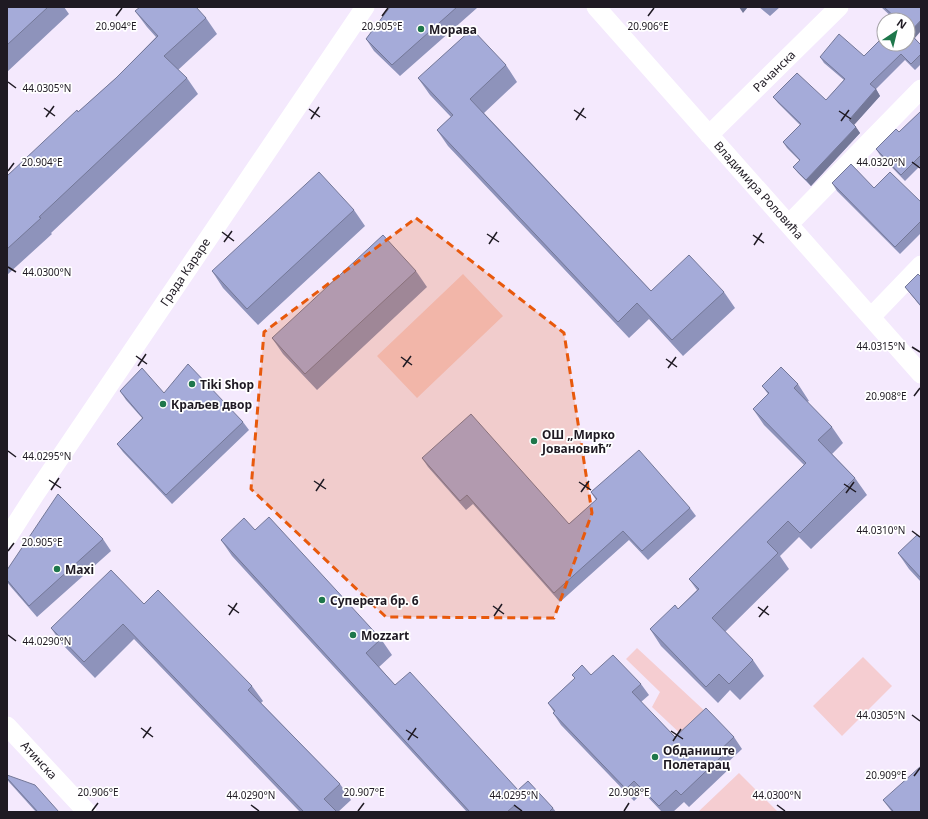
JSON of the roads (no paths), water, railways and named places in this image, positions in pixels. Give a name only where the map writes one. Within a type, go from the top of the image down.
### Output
[{"type":"street","name":"Града Караре","points":[[7,538],[365,7]]},
{"type":"street","name":"Владимира Роловића","points":[[596,7],[921,374]]},
{"type":"street","name":"Рачанска","points":[[709,135],[834,9]]},
{"type":"street","points":[[789,224],[921,89]]},
{"type":"street","points":[[871,317],[921,265]]},
{"type":"street","name":"Атинска","points":[[7,726],[86,812]]},
{"type":"place","name":"Морава","points":[[421,29]]},
{"type":"place","name":"Tiki Shop","points":[[192,384]]},
{"type":"place","name":"Краљев двор","points":[[163,404]]},
{"type":"place","name":"ОШ „Мирко Јовановић”","points":[[534,441]]},
{"type":"place","name":"Maxi","points":[[57,569]]},
{"type":"place","name":"Суперета бр. 6","points":[[322,600]]},
{"type":"place","name":"Mozzart","points":[[353,635]]},
{"type":"place","name":"Обданиште Полетарац","points":[[655,757]]}]
